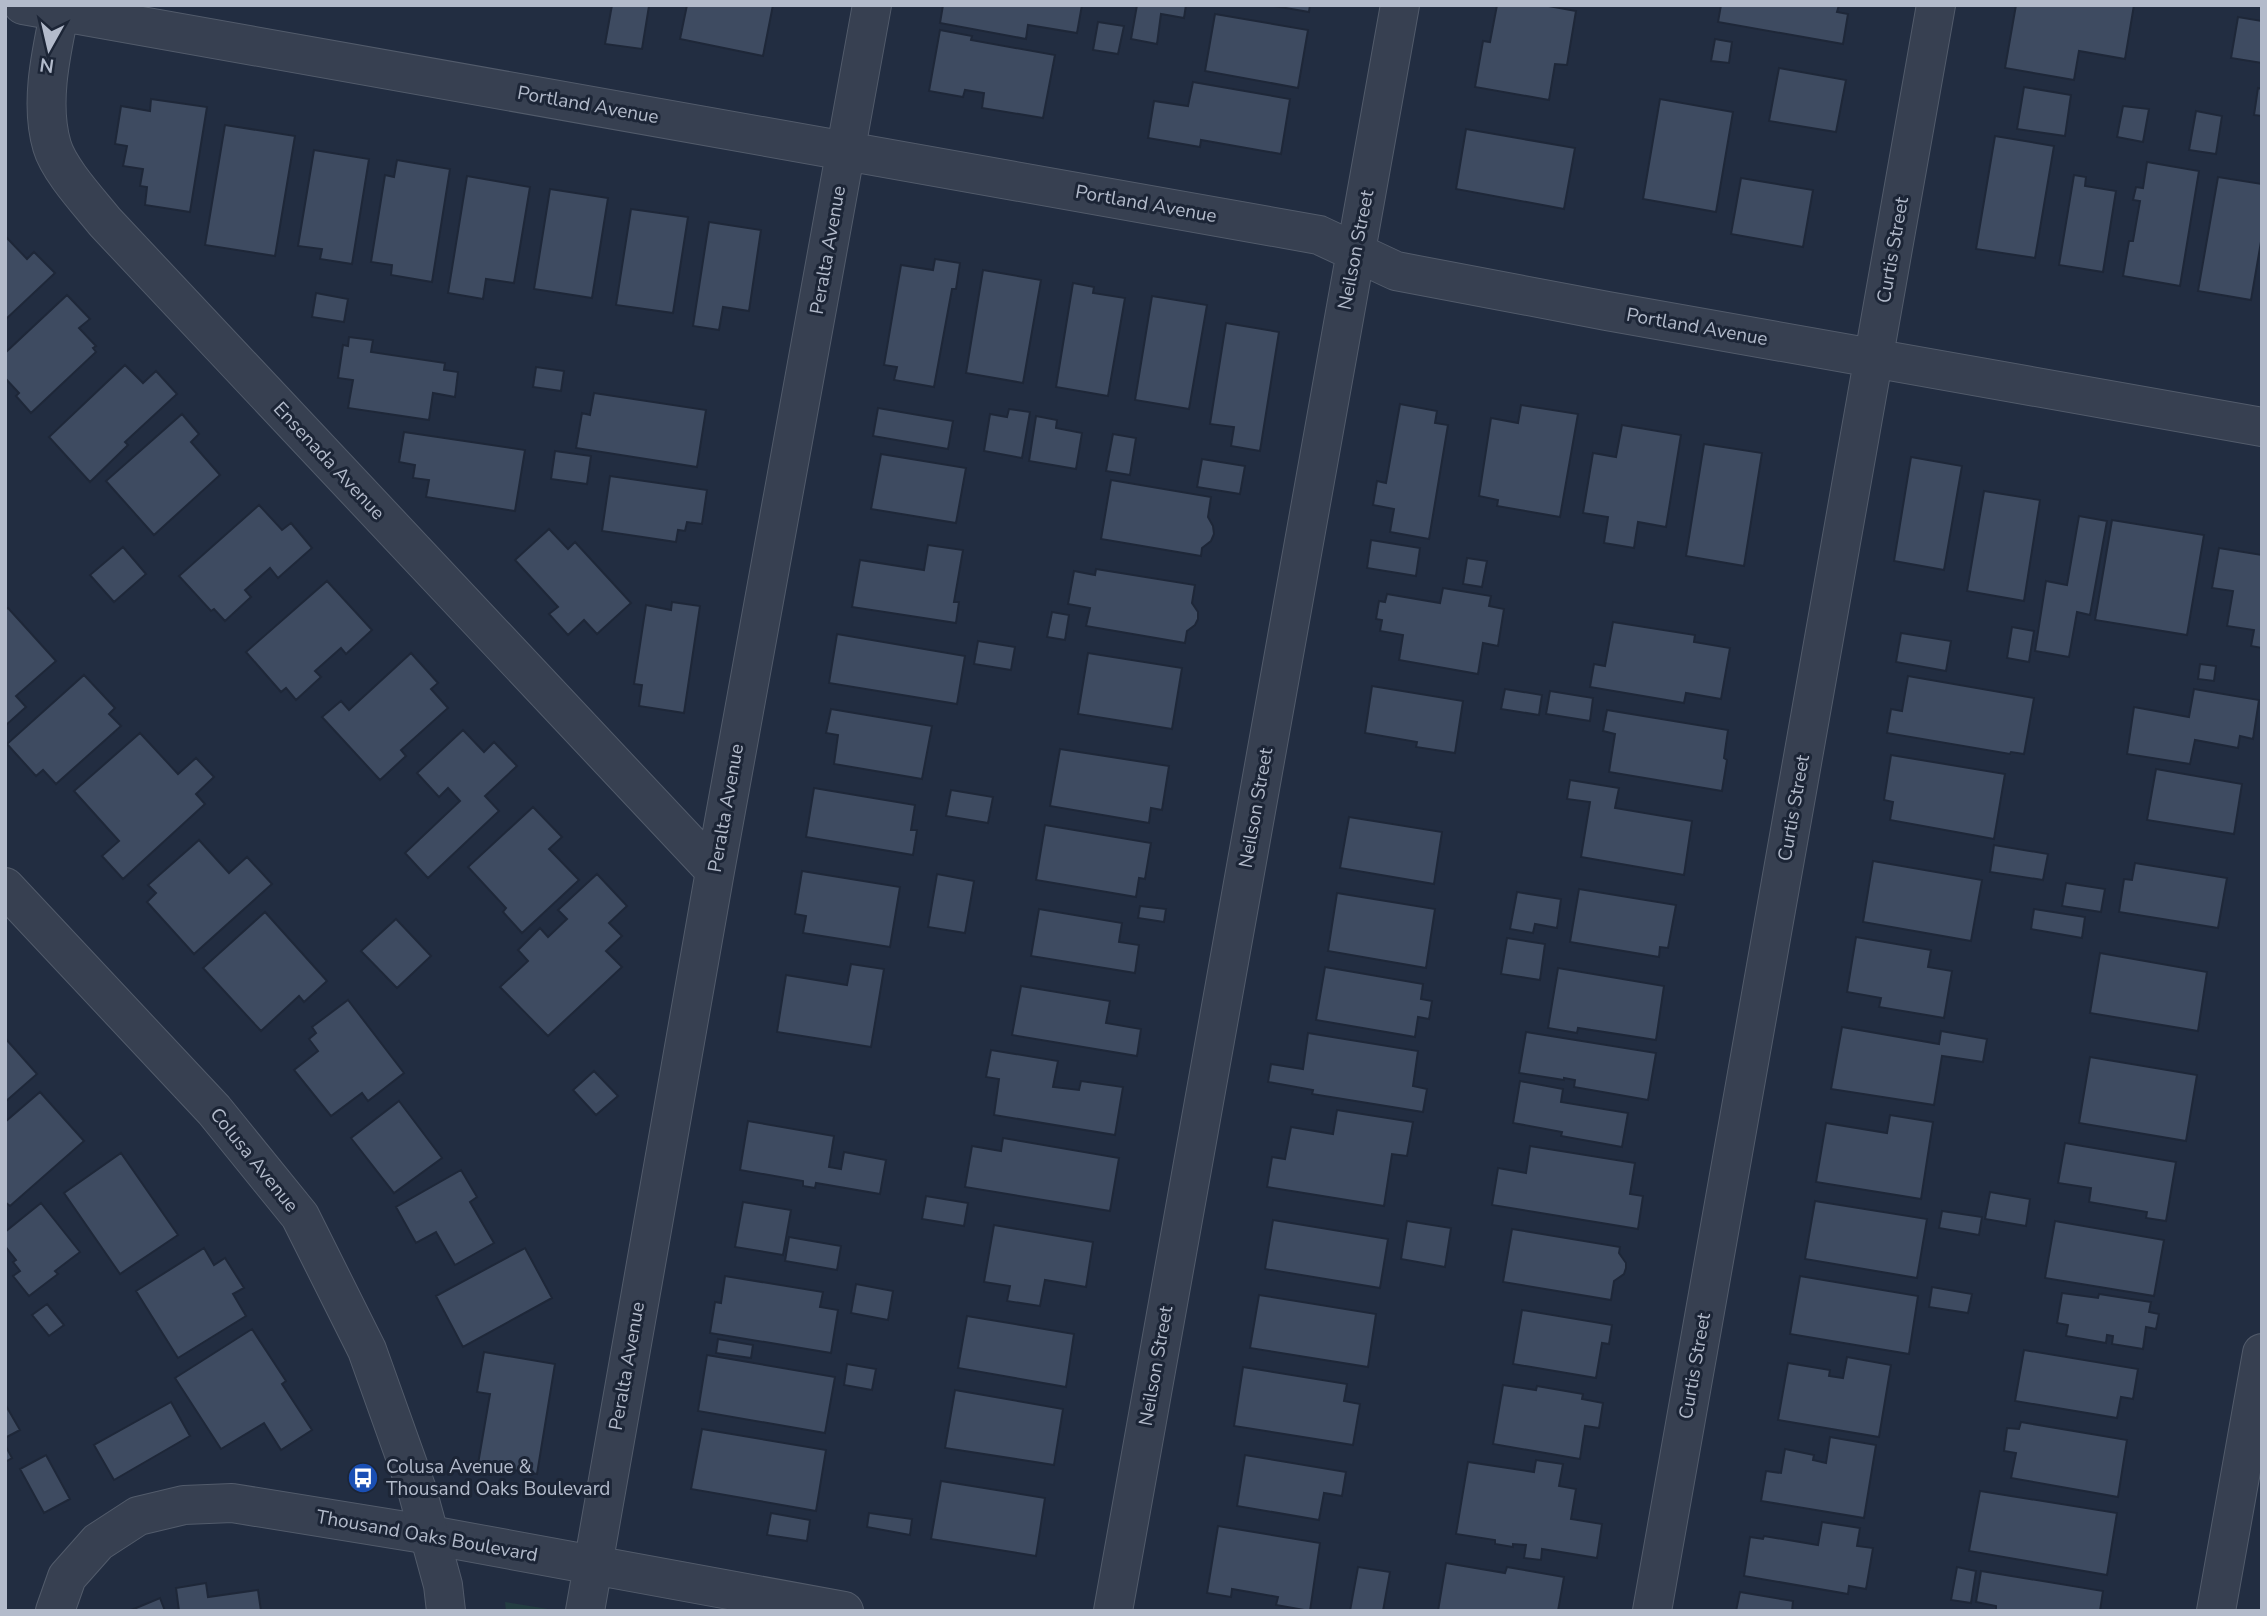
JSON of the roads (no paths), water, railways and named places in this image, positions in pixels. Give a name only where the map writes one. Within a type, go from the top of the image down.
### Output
[{"type":"street","name":"Peralta Avenue","points":[[585,1611],[872,5]]},
{"type":"street","name":"Neilson Street","points":[[1113,1611],[1401,5]]},
{"type":"street","name":"Curtis Street","points":[[1652,1611],[1936,5]]},
{"type":"street","name":"Portland Avenue","points":[[48,7],[1320,235],[1396,271],[2262,427]]},
{"type":"street","name":"Ensenada Avenue","points":[[48,7],[47,112],[52,147],[74,184],[104,222],[715,872]]},
{"type":"street","name":"Colusa Avenue","points":[[5,887],[214,1110],[300,1216],[367,1350],[417,1490],[443,1585],[446,1611]]},
{"type":"street","points":[[2216,1611],[2262,1353]]},
{"type":"street","name":"Thousand Oaks Boulevard","points":[[55,1611],[66,1577],[98,1542],[138,1516],[184,1505],[232,1503],[430,1535],[844,1611]]},
{"type":"place","name":"Colusa Avenue & Thousand Oaks Boulevard","points":[[363,1478]]}]
